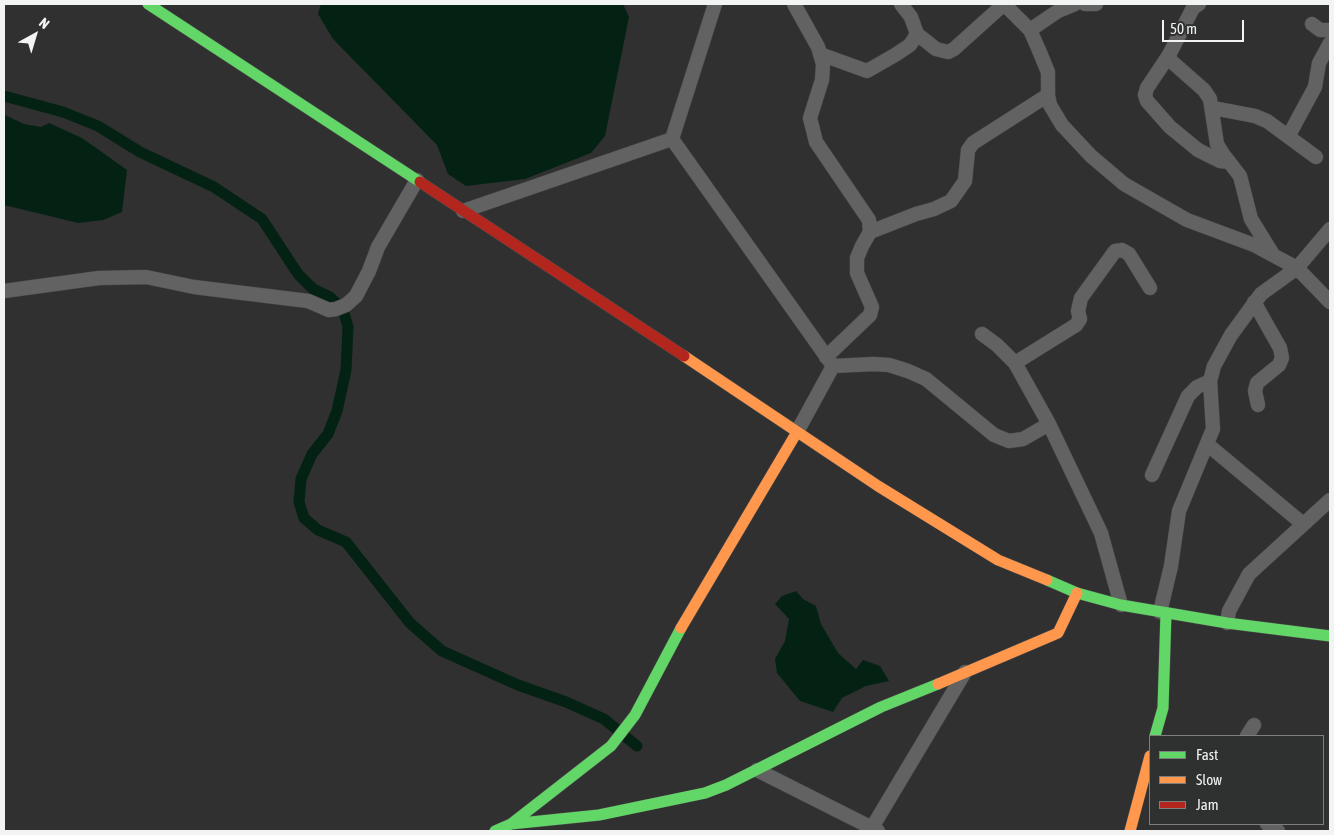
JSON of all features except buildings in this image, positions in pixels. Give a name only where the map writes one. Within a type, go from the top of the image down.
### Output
[{"type":"main road","points":[[148,4],[878,486],[998,560],[1077,593],[1122,605],[1223,622],[1330,636]]},
{"type":"main road","points":[[495,831],[512,824],[611,746],[634,715],[684,622],[797,432]]},
{"type":"main road","points":[[512,824],[599,815],[705,793],[757,770],[835,728],[1058,633],[1065,622],[1077,593]]},
{"type":"main road","points":[[1155,735],[1163,708],[1163,612]]},
{"type":"main road","points":[[1130,831],[1149,760]]},
{"type":"street","points":[[672,139],[715,4]]},
{"type":"street","points":[[794,4],[820,54],[823,64],[822,80],[810,118],[816,142],[868,220],[870,232]]},
{"type":"street","points":[[901,4],[911,17],[917,34],[936,49],[948,52],[954,49],[1004,4],[1030,30],[1048,72],[1050,105],[1062,125],[1091,156],[1124,184],[1187,220],[1254,245],[1297,268],[1330,302]]},
{"type":"street","points":[[1030,30],[1058,11],[1075,4]]},
{"type":"street","points":[[1085,4],[1096,4]]},
{"type":"street","points":[[1193,5],[1175,39],[1169,55],[1147,88],[1145,95],[1170,127],[1198,150],[1220,161],[1229,162]]},
{"type":"street","points":[[1312,24],[1320,30],[1330,30]]},
{"type":"street","points":[[820,54],[867,71],[910,45],[917,34]]},
{"type":"street","points":[[1289,135],[1315,87],[1319,63],[1330,43]]},
{"type":"street","points":[[1169,55],[1177,67],[1204,90],[1213,108],[1217,144],[1243,181],[1251,219],[1274,256]]},
{"type":"street","points":[[797,432],[829,362],[870,315],[872,307],[858,273],[858,258],[870,232],[951,201],[965,181],[968,150],[973,142],[1048,95]]},
{"type":"street","points":[[1213,108],[1256,116],[1289,135],[1316,157]]},
{"type":"street","points":[[463,211],[672,139]]},
{"type":"street","points":[[672,139],[829,362]]},
{"type":"street","points":[[4,291],[100,278],[146,277],[194,287],[308,301],[329,310],[341,307],[356,296],[369,271],[378,247],[417,180]]},
{"type":"street","points":[[1163,612],[1179,511],[1213,429],[1214,416],[1210,381],[1221,351],[1254,302],[1273,283],[1297,268],[1324,246],[1330,229]]},
{"type":"street","points":[[1015,363],[1076,325],[1080,319],[1078,311],[1081,298],[1115,251],[1122,250],[1128,254],[1150,288]]},
{"type":"street","points":[[1254,302],[1280,348],[1282,358],[1279,365],[1257,383],[1255,391],[1258,405]]},
{"type":"street","points":[[982,334],[997,345],[1015,363],[1049,424],[1101,533],[1122,605]]},
{"type":"street","points":[[829,362],[889,365],[908,371],[926,379],[994,435],[1010,441],[1023,439],[1049,424]]},
{"type":"street","points":[[1152,475],[1188,396],[1197,387],[1210,381]]},
{"type":"street","points":[[1207,444],[1303,524]]},
{"type":"street","points":[[1223,622],[1249,574],[1330,500]]},
{"type":"street","points":[[757,770],[873,830],[965,671]]},
{"type":"shaded area","points":[[321,4],[623,4],[629,17],[605,136],[591,153],[525,179],[466,186],[448,174],[437,145],[333,39],[318,14]]},
{"type":"shaded area","points":[[5,115],[24,124],[41,127],[49,123],[82,138],[127,170],[122,212],[103,220],[78,223],[4,205]]},
{"type":"shaded area","points":[[796,591],[803,599],[816,606],[821,624],[838,653],[856,669],[863,660],[880,666],[889,681],[866,686],[842,698],[833,712],[800,701],[777,673],[775,659],[785,641],[789,619],[775,604],[782,596]]},
{"type":"waterway","points":[[4,96],[63,112],[98,126],[140,152],[214,187],[262,219],[298,274],[313,289],[330,297],[343,309],[348,327],[346,370],[337,411],[328,434],[312,454],[301,479],[299,502],[304,518],[318,530],[346,542],[410,623],[442,651],[518,685],[566,702],[604,719],[637,746]]},
{"type":"traffic: fast","points":[[148,4],[420,182]]},
{"type":"traffic: fast","points":[[1047,580],[1077,593],[1121,605],[1227,623],[1330,636]]},
{"type":"traffic: fast","points":[[1155,735],[1163,708],[1166,613]]},
{"type":"traffic: fast","points":[[495,831],[511,824],[611,746],[635,715],[681,628]]},
{"type":"traffic: fast","points":[[511,824],[599,815],[705,793],[726,785],[881,707],[938,684]]},
{"type":"traffic: slow","points":[[684,356],[878,486],[998,560],[1047,580]]},
{"type":"traffic: slow","points":[[681,628],[797,432]]},
{"type":"traffic: slow","points":[[938,684],[1058,633],[1077,593]]},
{"type":"traffic: slow","points":[[1130,831],[1149,760]]},
{"type":"traffic: jam","points":[[420,182],[684,356]]}]
